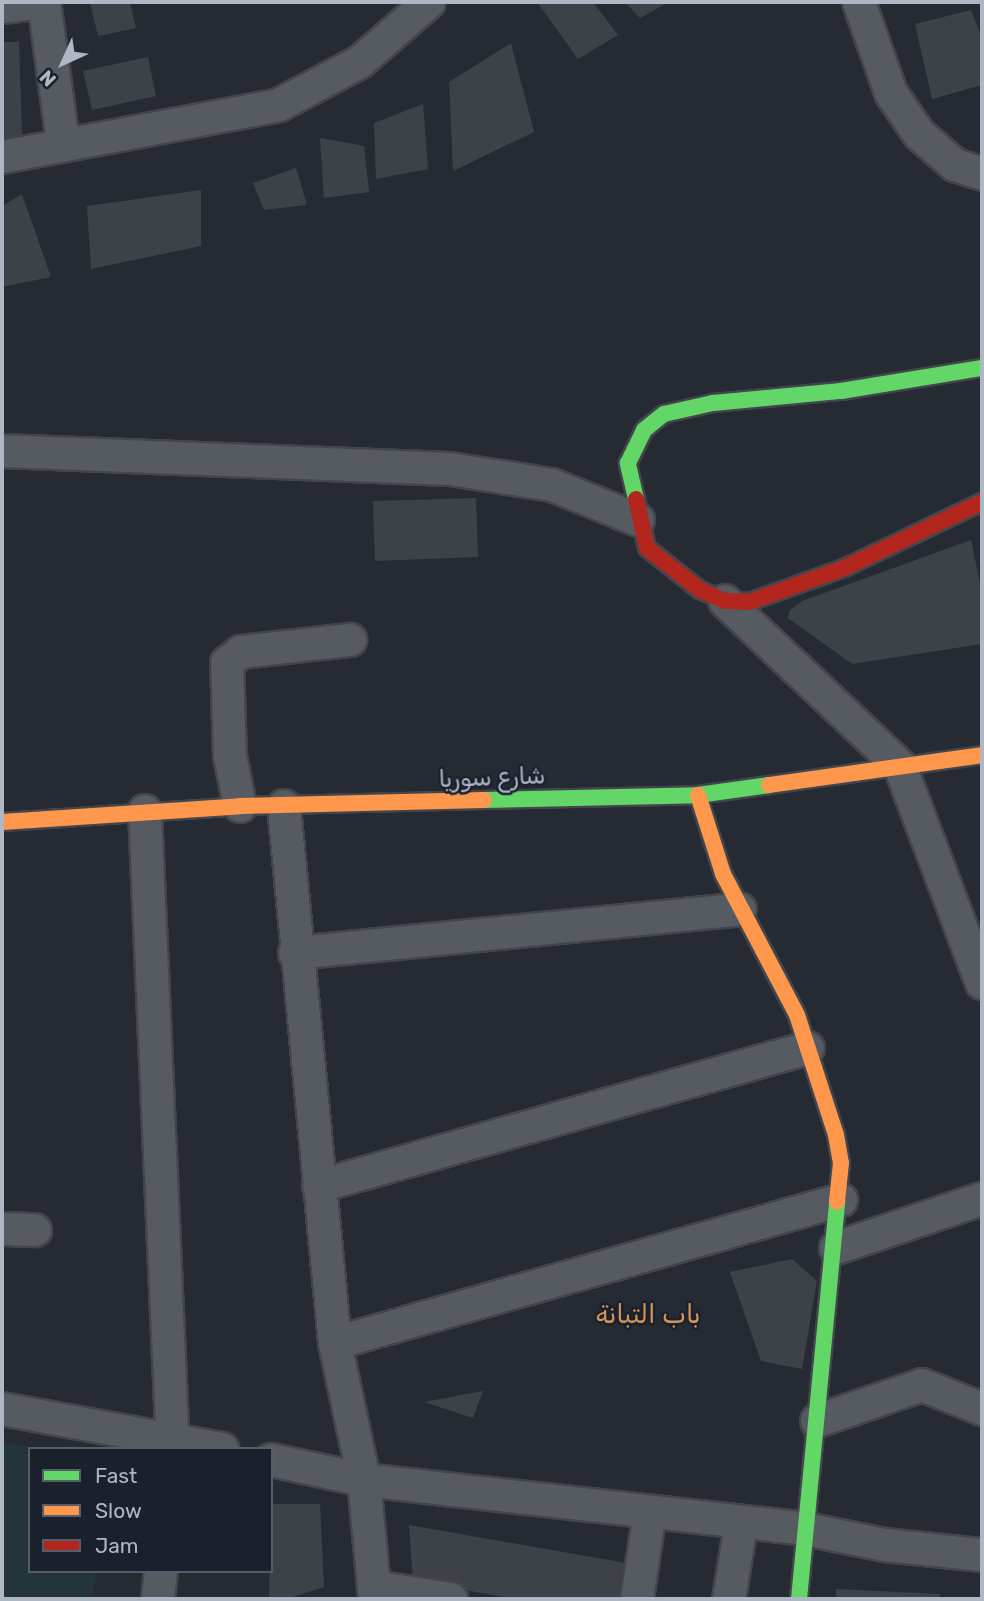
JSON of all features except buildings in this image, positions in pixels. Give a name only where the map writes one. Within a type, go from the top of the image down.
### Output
[{"type":"street","points":[[2,7],[43,2],[62,143]]},
{"type":"street","points":[[2,158],[62,143],[279,105],[360,62],[429,2]]},
{"type":"street","points":[[859,2],[891,93],[919,134],[954,165],[982,174]]},
{"type":"street","points":[[982,368],[841,391],[713,403],[664,414],[644,430],[628,463],[638,520],[648,548],[700,590],[725,601],[900,766],[982,983]]},
{"type":"street","points":[[2,451],[450,469],[552,485],[638,520]]},
{"type":"street","points":[[725,601],[749,602],[844,568],[982,502]]},
{"type":"street","points":[[240,806],[230,756],[227,663],[241,652],[350,640]]},
{"type":"street","name":"شارع سوريا","points":[[2,822],[240,806],[698,795],[982,755]]},
{"type":"street","points":[[698,795],[723,874],[797,1015],[836,1135],[841,1200],[799,1599]]},
{"type":"street","points":[[284,806],[295,953],[335,1343],[364,1480],[374,1593],[451,1599]]},
{"type":"street","points":[[145,811],[174,1443]]},
{"type":"street","points":[[295,953],[740,909]]},
{"type":"street","points":[[319,1186],[808,1048]]},
{"type":"street","points":[[836,1248],[982,1199]]},
{"type":"street","points":[[335,1343],[841,1200]]},
{"type":"street","points":[[2,1229],[35,1230]]},
{"type":"street","points":[[817,1422],[922,1385],[982,1409]]},
{"type":"street","points":[[2,1409],[206,1447]]},
{"type":"street","points":[[273,1460],[364,1480],[805,1529],[885,1545],[982,1555]]},
{"type":"street","points":[[637,1599],[650,1512]]},
{"type":"street","points":[[729,1599],[741,1524]]},
{"type":"street","points":[[158,1599],[161,1573]]},
{"type":"shaded area","points":[[2,1442],[34,1447],[28,1447],[28,1573],[96,1573],[91,1599],[2,1599]]},
{"type":"traffic: fast","points":[[636,499],[628,463],[644,430],[664,414],[713,403],[841,391],[982,368]]},
{"type":"traffic: fast","points":[[484,800],[698,795],[769,785]]},
{"type":"traffic: fast","points":[[799,1599],[837,1202]]},
{"type":"traffic: slow","points":[[769,785],[982,755]]},
{"type":"traffic: slow","points":[[698,795],[723,874],[797,1015],[836,1135],[841,1163],[837,1202]]},
{"type":"traffic: slow","points":[[2,822],[240,806],[484,800]]},
{"type":"traffic: jam","points":[[636,499],[647,548],[700,590],[725,601],[749,602],[844,568],[982,502]]},
{"type":"district","name":"باب التبانة","points":[[648,1315]]}]
